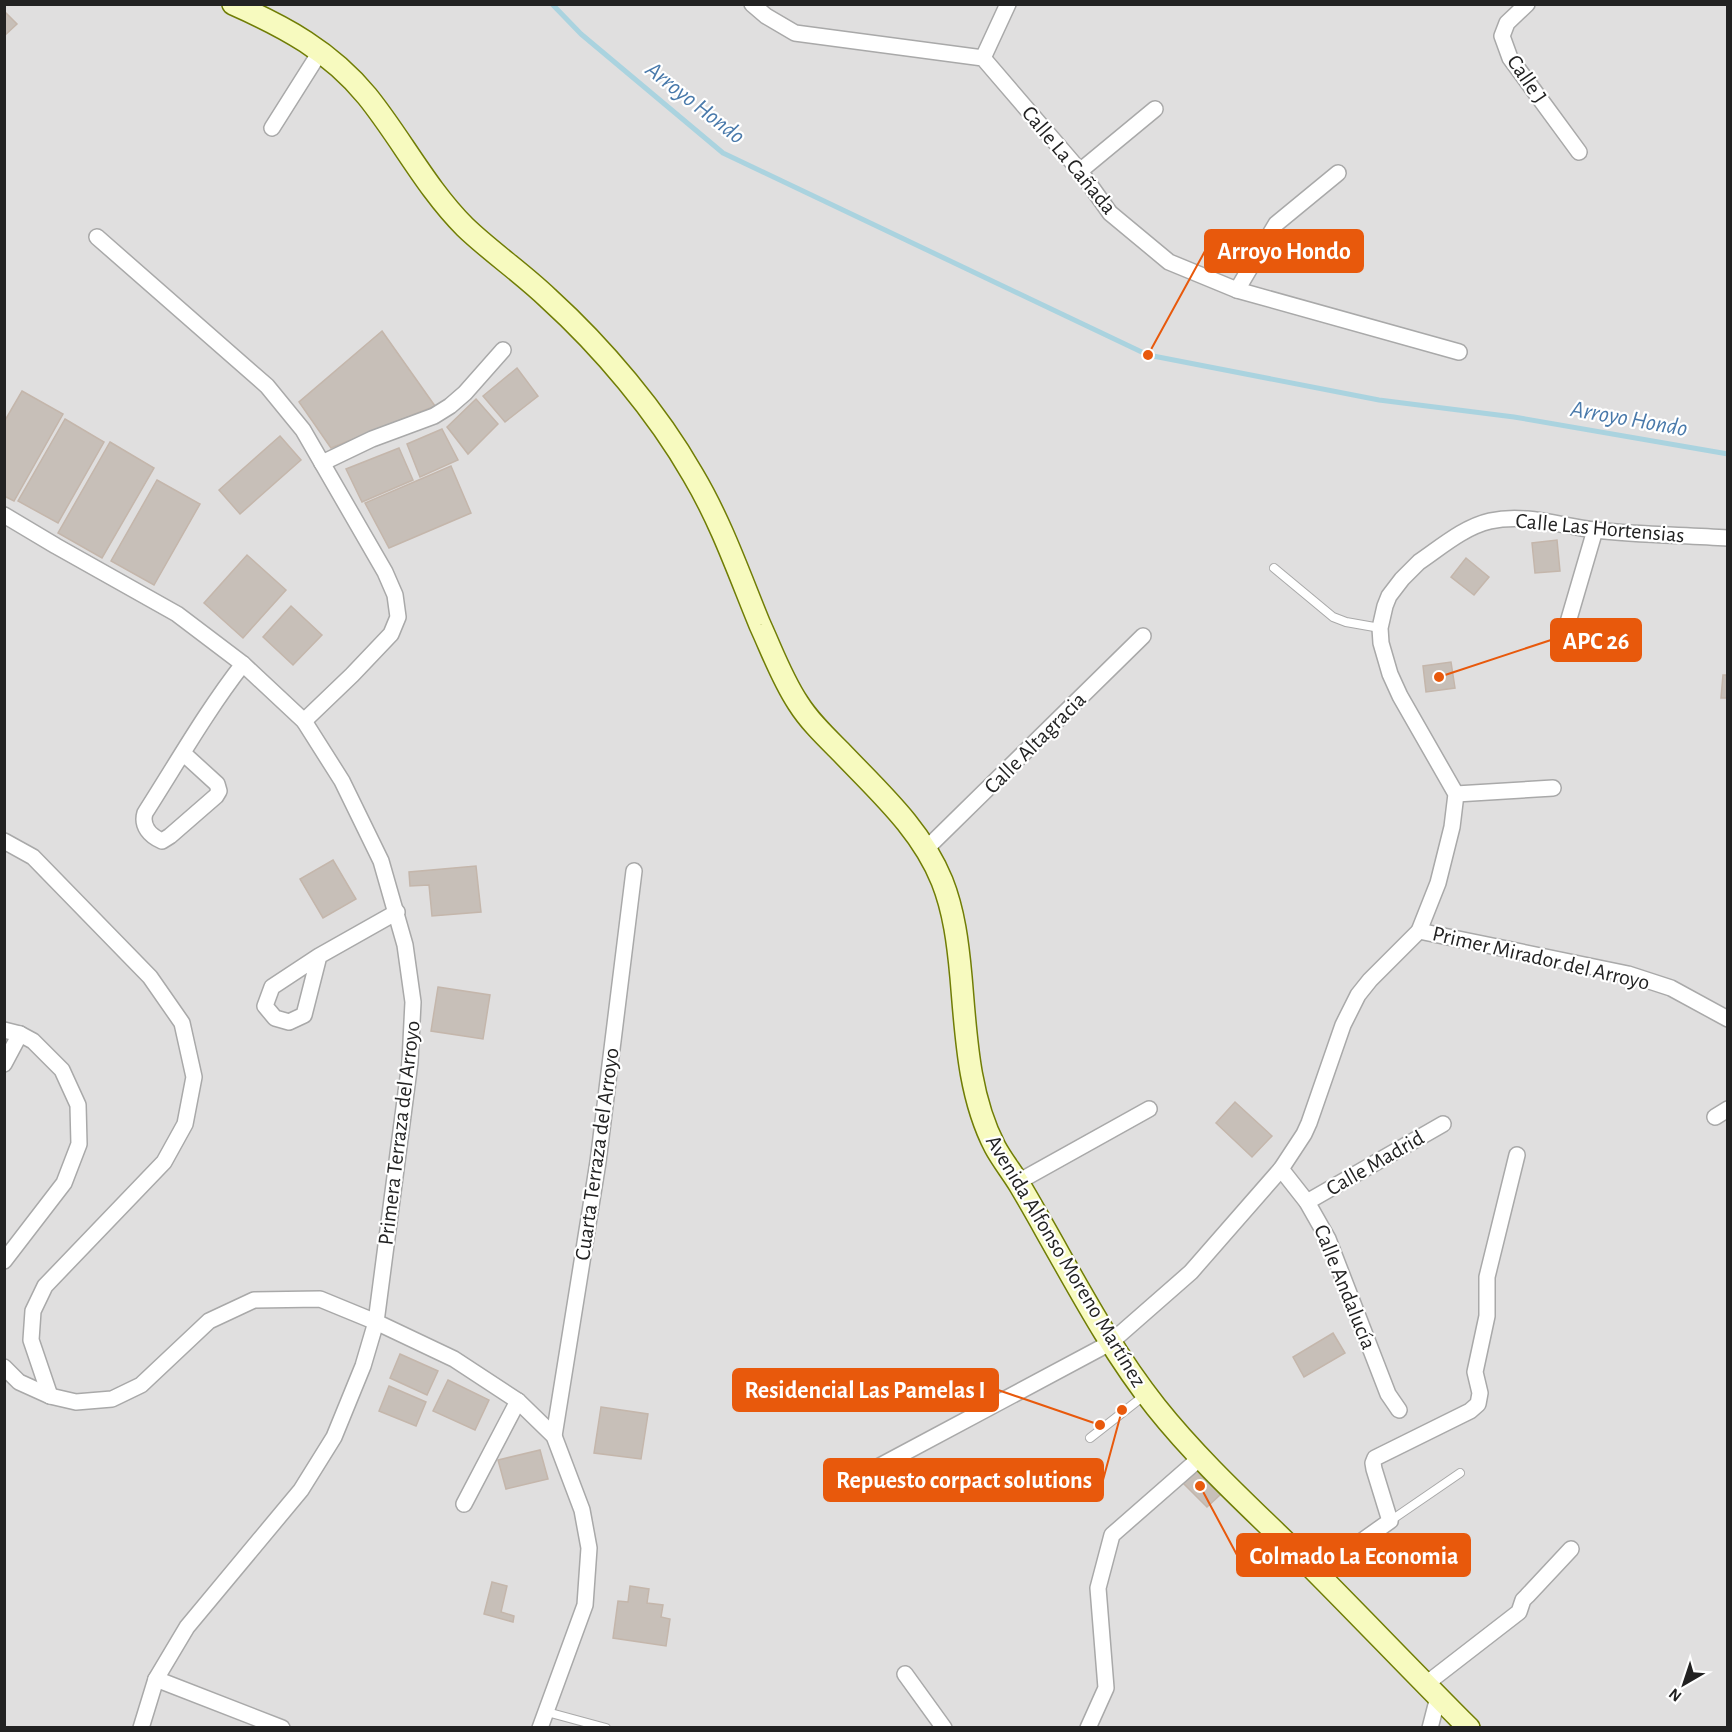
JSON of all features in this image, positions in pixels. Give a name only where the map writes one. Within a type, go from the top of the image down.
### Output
[{"type":"main road","name":"Avenida Alfonso Moreno Martínez","points":[[233,4],[296,34],[347,74],[367,97],[448,208],[467,229],[553,302],[609,361],[671,440],[695,478],[721,529],[777,665],[802,710],[909,823],[941,878],[950,903],[958,952],[965,1027],[978,1103],[985,1124],[998,1151],[1110,1343],[1146,1394],[1200,1458],[1469,1728]]},
{"type":"street","points":[[752,4],[766,16],[795,33],[983,58],[1008,4]]},
{"type":"street","name":"Calle J","points":[[1527,4],[1507,23],[1502,36],[1510,58],[1580,152]]},
{"type":"street","points":[[272,128],[320,52]]},
{"type":"street","name":"Calle La Cañada","points":[[983,58],[1080,171],[1110,213],[1170,262],[1237,291],[1459,352]]},
{"type":"street","points":[[1080,171],[1155,109]]},
{"type":"street","points":[[1237,291],[1276,224],[1338,173]]},
{"type":"street","points":[[97,237],[267,386],[303,430],[385,572],[395,595],[398,617],[392,634],[304,720]]},
{"type":"street","points":[[322,463],[372,440],[434,416],[465,393],[503,350]]},
{"type":"street","name":"Primera Terraza del Arroyo","points":[[4,515],[177,614],[243,664],[304,720],[342,781],[381,861],[405,945],[413,1002],[410,1062],[376,1322],[363,1366],[334,1437],[302,1490],[187,1627],[156,1679],[141,1728]]},
{"type":"street","name":"Calle Las Hortensias","points":[[1380,628],[1389,596],[1406,573],[1472,528],[1488,522],[1518,518],[1595,530],[1728,538]]},
{"type":"street","points":[[1566,629],[1595,530]]},
{"type":"street","points":[[876,1468],[1110,1343],[1191,1272],[1281,1169],[1307,1128],[1343,1025],[1358,995],[1419,931],[1438,883],[1452,827],[1456,794],[1397,688],[1384,654],[1380,628]]},
{"type":"street","name":"Calle Altagracia","points":[[926,849],[1143,636]]},
{"type":"street","points":[[183,753],[218,784],[219,791],[171,836],[162,841],[154,837],[145,826],[143,820],[145,813],[183,753],[229,682],[243,664]]},
{"type":"street","points":[[1456,794],[1553,788]]},
{"type":"street","points":[[4,840],[33,857],[150,978],[182,1023],[194,1077],[185,1124],[164,1162],[45,1286],[33,1311],[31,1340],[50,1396]]},
{"type":"street","name":"Cuarta Terraza del Arroyo","points":[[554,1436],[598,1162],[634,871]]},
{"type":"street","points":[[319,956],[397,912]]},
{"type":"street","name":"Primer Mirador del Arroyo","points":[[1419,931],[1628,974],[1671,988],[1728,1019]]},
{"type":"street","points":[[4,1030],[20,1034],[33,1041],[62,1070],[78,1105],[78,1144],[64,1183],[4,1261]]},
{"type":"street","points":[[4,1064],[20,1034]]},
{"type":"street","points":[[1018,1182],[1149,1109]]},
{"type":"street","name":"Calle Madrid","points":[[1308,1202],[1443,1124]]},
{"type":"street","points":[[1317,1573],[1390,1521],[1374,1469],[1375,1458],[1470,1411],[1478,1404],[1480,1393],[1475,1372],[1487,1316],[1487,1277],[1517,1155]]},
{"type":"street","name":"Calle Andalucía","points":[[1281,1169],[1308,1202],[1328,1239],[1388,1394],[1399,1410]]},
{"type":"street","points":[[4,1367],[19,1382],[50,1396],[76,1402],[112,1399],[141,1385],[209,1321],[254,1300],[320,1299],[376,1322],[454,1359],[518,1401],[554,1436],[582,1510],[589,1548],[585,1605],[540,1728]]},
{"type":"street","points":[[464,1504],[518,1401]]},
{"type":"street","points":[[1088,1728],[1106,1689],[1098,1588],[1112,1535],[1200,1458]]},
{"type":"street","points":[[1430,1728],[1432,1690],[1516,1615],[1523,1600],[1571,1549]]},
{"type":"street","points":[[905,1674],[944,1728]]},
{"type":"street","points":[[156,1679],[282,1728]]},
{"type":"lane","points":[[1274,568],[1333,617],[1380,628]]},
{"type":"lane","points":[[1090,1438],[1146,1394]]},
{"type":"lane","points":[[1390,1521],[1460,1473]]},
{"type":"lane","points":[[547,1712],[606,1728]]},
{"type":"shaded area","points":[[5,5],[1727,5],[1727,1727],[5,1728]]},
{"type":"building","points":[[4,11],[17,24],[4,36]]},
{"type":"building","points":[[382,331],[435,406],[331,448],[299,402]]},
{"type":"building","points":[[517,368],[538,396],[505,422],[483,396]]},
{"type":"building","points":[[22,391],[63,414],[14,501],[4,496],[4,422]]},
{"type":"building","points":[[476,399],[498,424],[468,454],[447,427]]},
{"type":"building","points":[[65,419],[104,442],[58,523],[18,501]]},
{"type":"building","points":[[442,429],[458,460],[420,477],[407,444]]},
{"type":"building","points":[[280,436],[301,460],[240,514],[219,490]]},
{"type":"building","points":[[110,442],[154,468],[102,558],[58,533]]},
{"type":"building","points":[[399,448],[413,480],[362,502],[346,469]]},
{"type":"building","points":[[451,466],[471,513],[389,548],[365,503]]},
{"type":"building","points":[[157,480],[200,504],[154,585],[111,561]]},
{"type":"building","points":[[1557,540],[1560,571],[1535,573],[1532,543]]},
{"type":"building","points":[[247,555],[286,590],[243,638],[204,603]]},
{"type":"building","points":[[1466,558],[1489,577],[1474,595],[1451,577]]},
{"type":"building","points":[[291,606],[322,635],[293,665],[263,637]]},
{"type":"building","points":[[1451,662],[1455,688],[1426,692],[1423,666]]},
{"type":"building","points":[[1723,675],[1728,675],[1728,698],[1721,698]]},
{"type":"building","points":[[333,860],[356,899],[323,918],[300,879]]},
{"type":"building","points":[[476,866],[481,912],[432,916],[429,885],[410,886],[409,872]]},
{"type":"building","points":[[438,987],[490,995],[483,1039],[431,1031]]},
{"type":"building","points":[[1235,1102],[1272,1136],[1252,1157],[1216,1123]]},
{"type":"building","points":[[1333,1333],[1345,1353],[1304,1377],[1293,1357]]},
{"type":"building","points":[[400,1354],[438,1371],[427,1395],[390,1378]]},
{"type":"building","points":[[448,1380],[489,1400],[475,1430],[433,1411]]},
{"type":"building","points":[[389,1386],[426,1402],[416,1426],[379,1411]]},
{"type":"building","points":[[601,1407],[648,1414],[641,1459],[594,1453]]},
{"type":"building","points":[[540,1450],[548,1479],[506,1489],[498,1460]]},
{"type":"building","points":[[1193,1465],[1221,1494],[1207,1507],[1179,1479]]},
{"type":"building","points":[[492,1582],[507,1586],[501,1612],[514,1616],[513,1622],[484,1614]]},
{"type":"building","points":[[630,1586],[649,1589],[647,1603],[663,1605],[661,1617],[670,1619],[666,1646],[613,1638],[618,1601],[628,1602]]},
{"type":"waterway","name":"Arroyo Hondo","points":[[552,4],[581,34],[723,153],[1148,355],[1379,400],[1514,417],[1728,454]]},
{"type":"place","name":"Arroyo Hondo","points":[[1148,355]]},
{"type":"place","name":"APC 26","points":[[1439,677]]},
{"type":"place","name":"Repuesto corpact solutions","points":[[1122,1410]]},
{"type":"place","name":"Residencial Las Pamelas I","points":[[1100,1425]]},
{"type":"place","name":"Colmado La Economia","points":[[1200,1486]]}]
